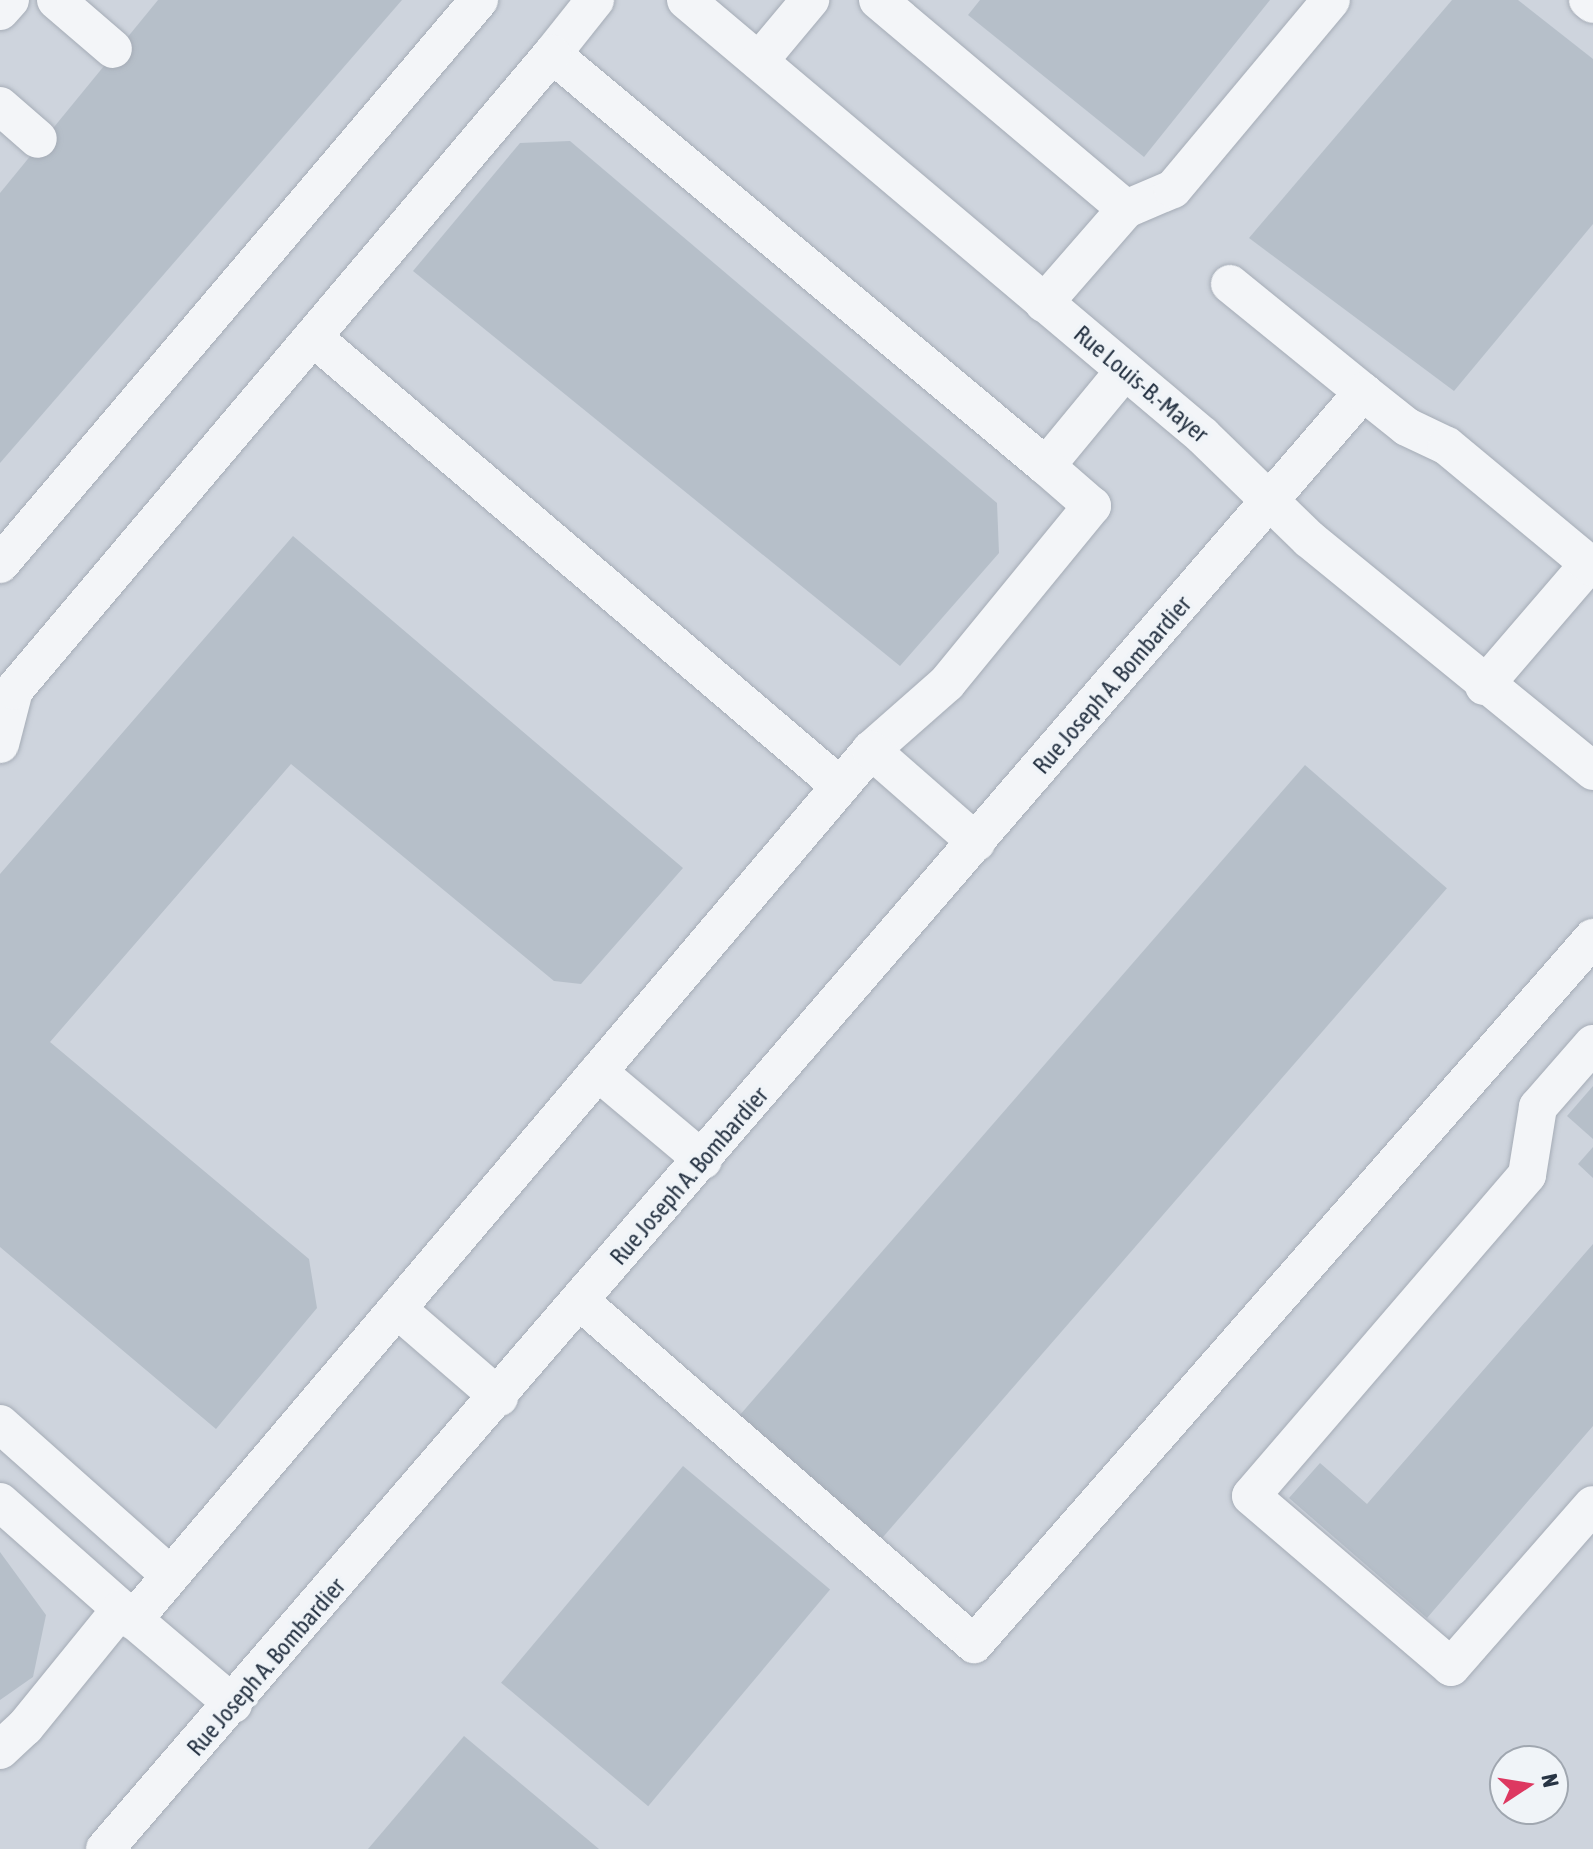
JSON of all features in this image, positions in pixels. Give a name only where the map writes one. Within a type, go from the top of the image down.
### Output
[{"type":"street","points":[[0,11],[10,0]]},
{"type":"street","points":[[56,0],[113,49]]},
{"type":"street","points":[[0,564],[479,0]]},
{"type":"street","points":[[0,744],[14,690],[315,339],[595,0]]},
{"type":"street","name":"Rue Louis-B.-Mayer","points":[[687,0],[1125,370],[1272,501],[1309,539],[1484,686],[1593,771]]},
{"type":"street","points":[[759,61],[810,0]]},
{"type":"street","points":[[878,0],[1126,209]]},
{"type":"street","points":[[1044,303],[1126,209],[1173,189],[1331,0]]},
{"type":"street","points":[[1588,0],[1593,4]]},
{"type":"street","points":[[0,1750],[25,1727],[127,1614],[170,1575],[871,750],[947,683],[1092,506],[552,54]]},
{"type":"street","points":[[0,106],[38,139]]},
{"type":"street","points":[[1230,284],[1407,427],[1447,446],[1591,566],[1484,686]]},
{"type":"street","points":[[315,339],[840,786]]},
{"type":"street","points":[[1046,466],[1125,370]]},
{"type":"street","name":"Rue Joseph A. Bombardier","points":[[105,1849],[499,1397],[1363,392]]},
{"type":"street","points":[[871,750],[976,842]]},
{"type":"street","points":[[581,1302],[974,1644],[1593,938]]},
{"type":"street","points":[[1593,1044],[1538,1107],[1527,1175],[1251,1496],[1451,1667],[1593,1505]]},
{"type":"street","points":[[598,1072],[703,1160]]},
{"type":"street","points":[[397,1309],[499,1397]]},
{"type":"street","points":[[0,1424],[170,1575]]},
{"type":"street","points":[[0,1502],[233,1704]]},
{"type":"shaded area","points":[[0,0],[1593,0],[1593,1849],[0,1849]]},
{"type":"building","points":[[158,0],[402,0],[0,463],[0,193]]},
{"type":"building","points":[[980,0],[1270,0],[1144,157],[968,15]]},
{"type":"building","points":[[1452,0],[1518,0],[1593,59],[1593,224],[1454,391],[1249,238]]},
{"type":"building","points":[[570,141],[997,503],[999,553],[900,666],[413,271],[520,143]]},
{"type":"building","points":[[293,536],[683,868],[581,984],[554,981],[291,764],[50,1042],[309,1259],[317,1308],[216,1429],[0,1247],[0,874]]},
{"type":"building","points":[[1305,765],[1447,888],[880,1540],[738,1417]]},
{"type":"building","points":[[1593,1086],[1593,1139],[1567,1116]]},
{"type":"building","points":[[1593,1147],[1593,1178],[1578,1164]]},
{"type":"building","points":[[1593,1244],[1593,1426],[1427,1618],[1289,1498],[1320,1463],[1367,1504]]},
{"type":"building","points":[[683,1466],[830,1589],[648,1806],[501,1683]]},
{"type":"building","points":[[0,1552],[46,1615],[33,1677],[0,1700]]},
{"type":"building","points":[[464,1736],[599,1849],[368,1849]]}]
